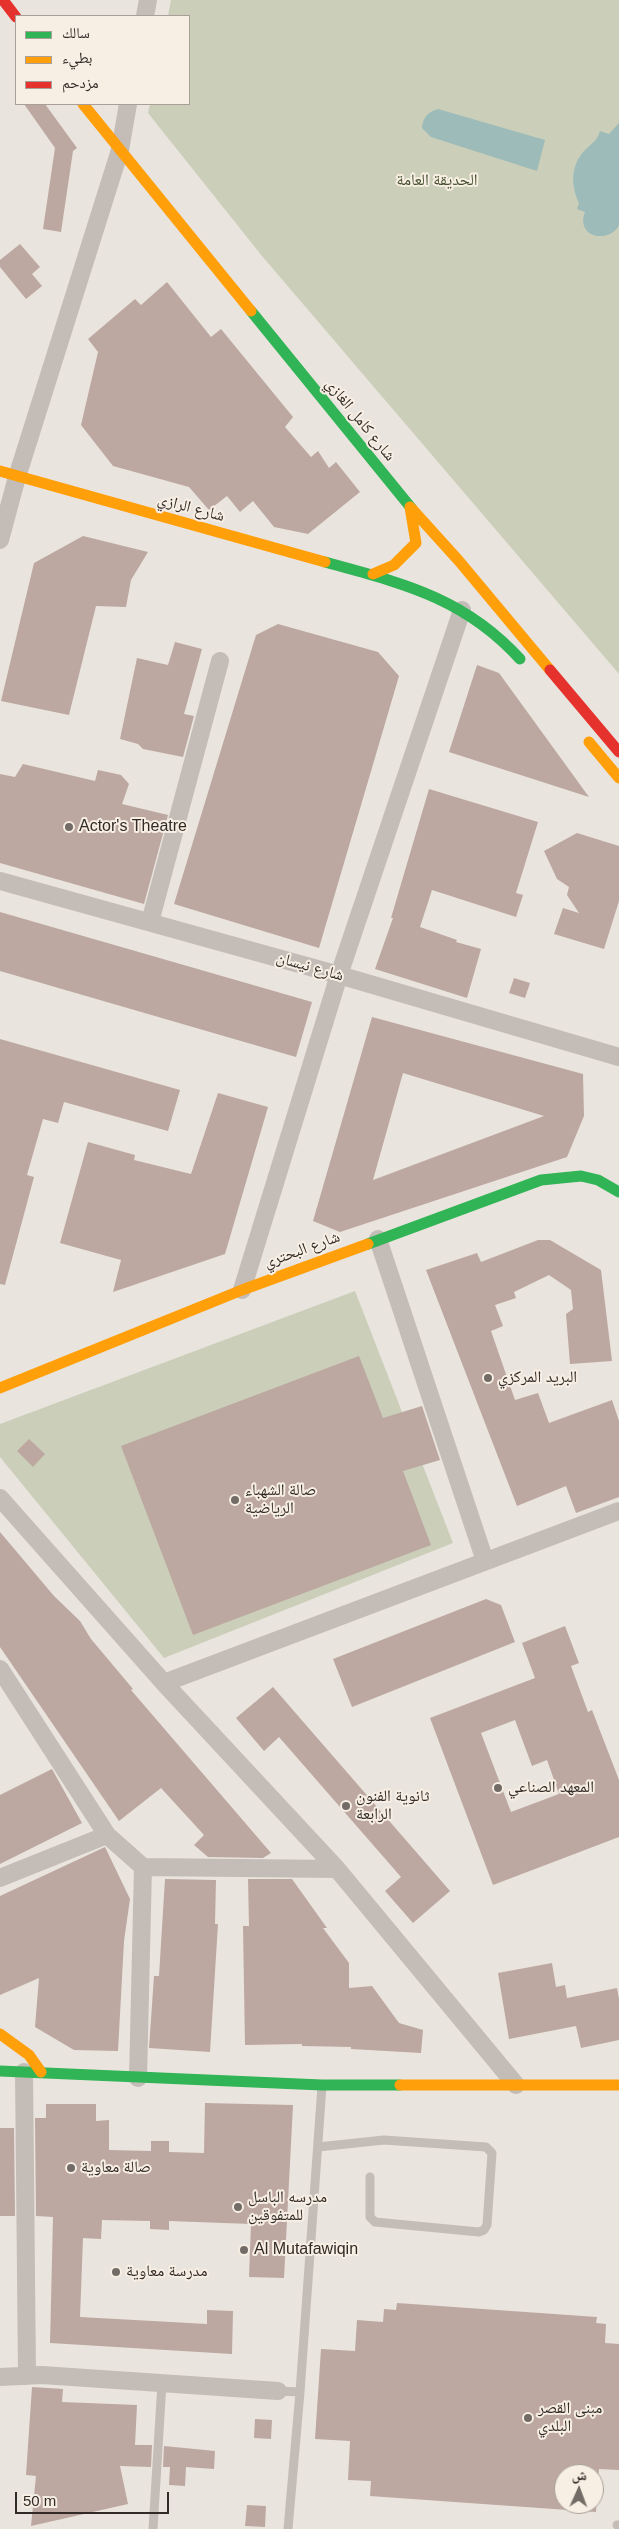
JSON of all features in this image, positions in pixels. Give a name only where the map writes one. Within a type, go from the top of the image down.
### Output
[{"type":"main road","points":[[3,0],[15,17]]},
{"type":"main road","name":"شارع كامل الغازي","points":[[84,105],[410,507],[459,562],[619,752]]},
{"type":"main road","name":"شارع الرازي","points":[[0,471],[373,574]]},
{"type":"main road","points":[[373,574],[394,565],[416,543],[410,507]]},
{"type":"main road","points":[[373,574],[412,586],[462,610],[503,639],[528,668]]},
{"type":"main road","points":[[582,734],[619,778]]},
{"type":"main road","name":"شارع البحتري","points":[[0,1388],[242,1290],[540,1180],[576,1174],[604,1182],[619,1192]]},
{"type":"main road","points":[[0,2034],[23,2048],[36,2060],[33,2072]]},
{"type":"main road","points":[[0,2071],[322,2085],[619,2085]]},
{"type":"street","points":[[145,15],[148,0]]},
{"type":"street","points":[[0,540],[17,477],[120,150],[128,105]]},
{"type":"street","points":[[242,1290],[340,975],[462,610]]},
{"type":"street","points":[[150,922],[220,661]]},
{"type":"street","name":"شارع نيسان","points":[[0,881],[340,975],[619,1058]]},
{"type":"street","points":[[378,1239],[485,1561]]},
{"type":"street","points":[[0,1498],[164,1684],[337,1869],[516,2084]]},
{"type":"street","points":[[164,1684],[619,1511]]},
{"type":"street","points":[[0,1669],[107,1835],[143,1867],[337,1869]]},
{"type":"street","points":[[0,1878],[107,1835]]},
{"type":"street","points":[[138,2078],[143,1867]]},
{"type":"street","points":[[27,2376],[33,2072]]},
{"type":"street","points":[[0,2377],[27,2376],[278,2391]]},
{"type":"lane","points":[[288,2529],[300,2392],[322,2085]]},
{"type":"lane","points":[[318,2147],[384,2140],[486,2148],[492,2153],[484,2230],[479,2232],[375,2222],[370,2217],[370,2177]]},
{"type":"lane","points":[[153,2529],[162,2383]]},
{"type":"lane","points":[[278,2391],[300,2392]]},
{"type":"green space","name":"الحديقة العامة","points":[[171,0],[619,0],[619,674],[262,256],[148,113],[150,105],[190,105],[190,15],[168,15]]},
{"type":"green space","name":"صالة الشهباء الرياضية","points":[[355,1291],[453,1543],[164,1658],[0,1457],[0,1424]]},
{"type":"water","points":[[438,109],[545,140],[537,171],[431,137],[422,128],[423,124],[427,115]]},
{"type":"water","points":[[619,123],[619,225],[615,231],[608,235],[595,235],[589,233],[585,228],[583,221],[585,212],[577,209],[579,203],[573,182],[575,168],[581,155],[596,139],[600,131],[609,134]]},
{"type":"building","points":[[25,105],[46,105],[77,148],[73,151],[61,232],[43,229],[55,148]]},
{"type":"building","points":[[20,244],[40,267],[32,274],[42,286],[26,299],[0,267],[0,260]]},
{"type":"building","points":[[167,282],[211,337],[221,329],[293,417],[285,427],[311,457],[318,451],[329,468],[336,462],[360,492],[308,534],[274,527],[253,501],[240,512],[227,496],[209,510],[189,487],[113,466],[81,425],[98,352],[88,339],[135,299],[141,305]]},
{"type":"building","points":[[83,536],[148,552],[131,580],[126,607],[96,606],[69,715],[1,701],[34,563]]},
{"type":"building","points":[[278,624],[378,652],[399,676],[319,948],[174,904],[256,635]]},
{"type":"building","points":[[175,642],[202,649],[184,714],[194,716],[183,757],[143,749],[138,744],[120,739],[137,658],[168,665]]},
{"type":"building","points":[[477,665],[499,673],[589,797],[449,752]]},
{"type":"building","points":[[23,764],[95,781],[98,770],[121,775],[129,784],[122,804],[168,815],[144,904],[0,863],[0,774],[15,777]]},
{"type":"building","points":[[429,789],[538,822],[516,893],[523,895],[516,917],[432,890],[420,927],[457,940],[456,942],[481,949],[467,998],[375,969],[393,918],[391,918]]},
{"type":"building","points":[[577,833],[619,846],[619,901],[604,949],[554,934],[563,908],[579,913],[567,895],[569,887],[557,879],[544,851]]},
{"type":"building","points":[[0,912],[312,1002],[296,1057],[0,971]]},
{"type":"building","points":[[514,978],[530,983],[525,998],[509,993]]},
{"type":"building","points":[[372,1017],[583,1074],[584,1116],[567,1157],[340,1232],[313,1221]],"holes":[[[403,1073],[544,1116],[373,1180]]]},
{"type":"building","points":[[0,1039],[180,1090],[168,1131],[64,1102],[58,1123],[43,1119],[27,1175],[34,1177],[5,1285],[0,1284]]},
{"type":"building","points":[[218,1093],[268,1107],[225,1254],[113,1292],[121,1260],[60,1243],[88,1142],[135,1155],[134,1160],[191,1174]]},
{"type":"building","name":"البريد المركزي","points":[[538,1240],[550,1240],[601,1270],[612,1361],[570,1364],[566,1314],[573,1309],[571,1290],[549,1275],[514,1292],[516,1298],[495,1305],[503,1326],[491,1331],[515,1400],[538,1393],[549,1423],[612,1400],[619,1421],[619,1497],[576,1513],[566,1486],[517,1506],[426,1270],[477,1253],[481,1262]]},
{"type":"building","points":[[359,1356],[383,1418],[422,1406],[440,1460],[403,1471],[431,1545],[193,1635],[121,1446]]},
{"type":"building","points":[[29,1439],[45,1454],[33,1467],[17,1451]]},
{"type":"building","points":[[0,1532],[54,1596],[80,1621],[91,1639],[133,1689],[131,1690],[271,1853],[263,1858],[208,1857],[194,1845],[204,1835],[161,1788],[119,1821],[0,1647]]},
{"type":"building","points":[[486,1599],[501,1605],[515,1642],[352,1707],[333,1659]]},
{"type":"building","points":[[565,1626],[579,1663],[571,1666],[588,1712],[592,1710],[619,1780],[619,1837],[493,1885],[430,1718],[535,1678],[522,1643]],"holes":[[[515,1720],[532,1766],[547,1760],[559,1794],[511,1812],[481,1733]]]},
{"type":"building","points":[[273,1687],[450,1891],[413,1923],[385,1891],[401,1877],[279,1737],[264,1751],[236,1718]]},
{"type":"building","points":[[52,1769],[82,1823],[0,1864],[0,1795]]},
{"type":"building","points":[[105,1847],[130,1899],[124,1941],[118,2051],[74,2050],[35,2027],[39,1978],[0,1995],[0,1896]]},
{"type":"building","points":[[165,1879],[216,1880],[215,1924],[218,1924],[210,2052],[149,2048],[154,1976],[159,1976]]},
{"type":"building","points":[[248,1879],[292,1879],[327,1928],[323,1928],[349,1963],[349,1988],[372,1986],[399,2023],[423,2030],[421,2053],[351,2049],[351,2047],[302,2046],[302,2044],[245,2045],[243,1926],[249,1926]]},
{"type":"building","points":[[552,1963],[556,1987],[565,1985],[567,1998],[617,1988],[619,1999],[619,2040],[581,2048],[576,2026],[509,2039],[498,1973]]},
{"type":"building","points":[[205,2103],[293,2105],[284,2278],[249,2277],[251,2224],[169,2221],[169,2230],[150,2229],[150,2221],[102,2220],[101,2239],[83,2238],[80,2317],[207,2324],[207,2310],[233,2311],[232,2354],[50,2343],[53,2217],[36,2216],[35,2118],[46,2118],[46,2104],[96,2104],[96,2121],[109,2120],[109,2150],[151,2151],[151,2141],[169,2141],[169,2152],[204,2153]]},
{"type":"building","points":[[0,2128],[14,2128],[15,2216],[0,2216]]},
{"type":"building","points":[[397,2303],[597,2317],[596,2323],[606,2324],[605,2343],[619,2344],[619,2470],[604,2469],[604,2464],[554,2464],[554,2509],[370,2496],[371,2481],[348,2480],[350,2441],[315,2439],[321,2349],[355,2351],[357,2320],[383,2322],[384,2309],[396,2310]]},
{"type":"building","points":[[32,2387],[63,2389],[62,2402],[137,2405],[135,2445],[152,2445],[151,2467],[120,2466],[128,2504],[31,2526],[36,2476],[26,2475]]},
{"type":"building","points":[[255,2419],[272,2420],[271,2439],[254,2438]]},
{"type":"building","points":[[164,2446],[215,2451],[214,2469],[186,2467],[185,2486],[169,2485],[170,2467],[163,2467]]},
{"type":"building","points":[[247,2505],[266,2506],[265,2527],[245,2526]]},
{"type":"traffic: fast","points":[[251,311],[412,509]]},
{"type":"traffic: fast","points":[[325,562],[380,577],[430,595],[477,621],[499,638],[520,659]]},
{"type":"traffic: fast","points":[[368,1244],[541,1180],[581,1176],[598,1180],[619,1192]]},
{"type":"traffic: fast","points":[[0,2071],[322,2085],[400,2085]]},
{"type":"traffic: slow","points":[[84,105],[251,311]]},
{"type":"traffic: slow","points":[[0,471],[325,562]]},
{"type":"traffic: slow","points":[[373,574],[394,565],[416,543],[410,507]]},
{"type":"traffic: slow","points":[[412,509],[459,561],[550,670]]},
{"type":"traffic: slow","points":[[589,742],[619,778]]},
{"type":"traffic: slow","points":[[0,1388],[242,1290],[368,1244]]},
{"type":"traffic: slow","points":[[0,2034],[29,2055],[41,2072]]},
{"type":"traffic: slow","points":[[400,2085],[619,2085]]},
{"type":"traffic: jam","points":[[3,0],[15,16]]},
{"type":"traffic: jam","points":[[550,670],[619,752]]},
{"type":"place","name":"Actor's Theatre","points":[[69,827]]},
{"type":"place","name":"البريد المركزي","points":[[488,1378]]},
{"type":"place","name":"صالة الشهباء الرياضية","points":[[235,1500]]},
{"type":"place","name":"المعهد الصناعي","points":[[498,1788]]},
{"type":"place","name":"ثانوية الفنون الرابعة","points":[[346,1806]]},
{"type":"place","name":"صالة معاوية","points":[[71,2168]]},
{"type":"place","name":"مدرسه الباسل للمتفوقين","points":[[238,2207]]},
{"type":"place","name":"Al Mutafawiqin","points":[[244,2250]]},
{"type":"place","name":"مدرسة معاوية","points":[[116,2272]]},
{"type":"place","name":"مبنى القصر البلدي","points":[[528,2418]]}]
